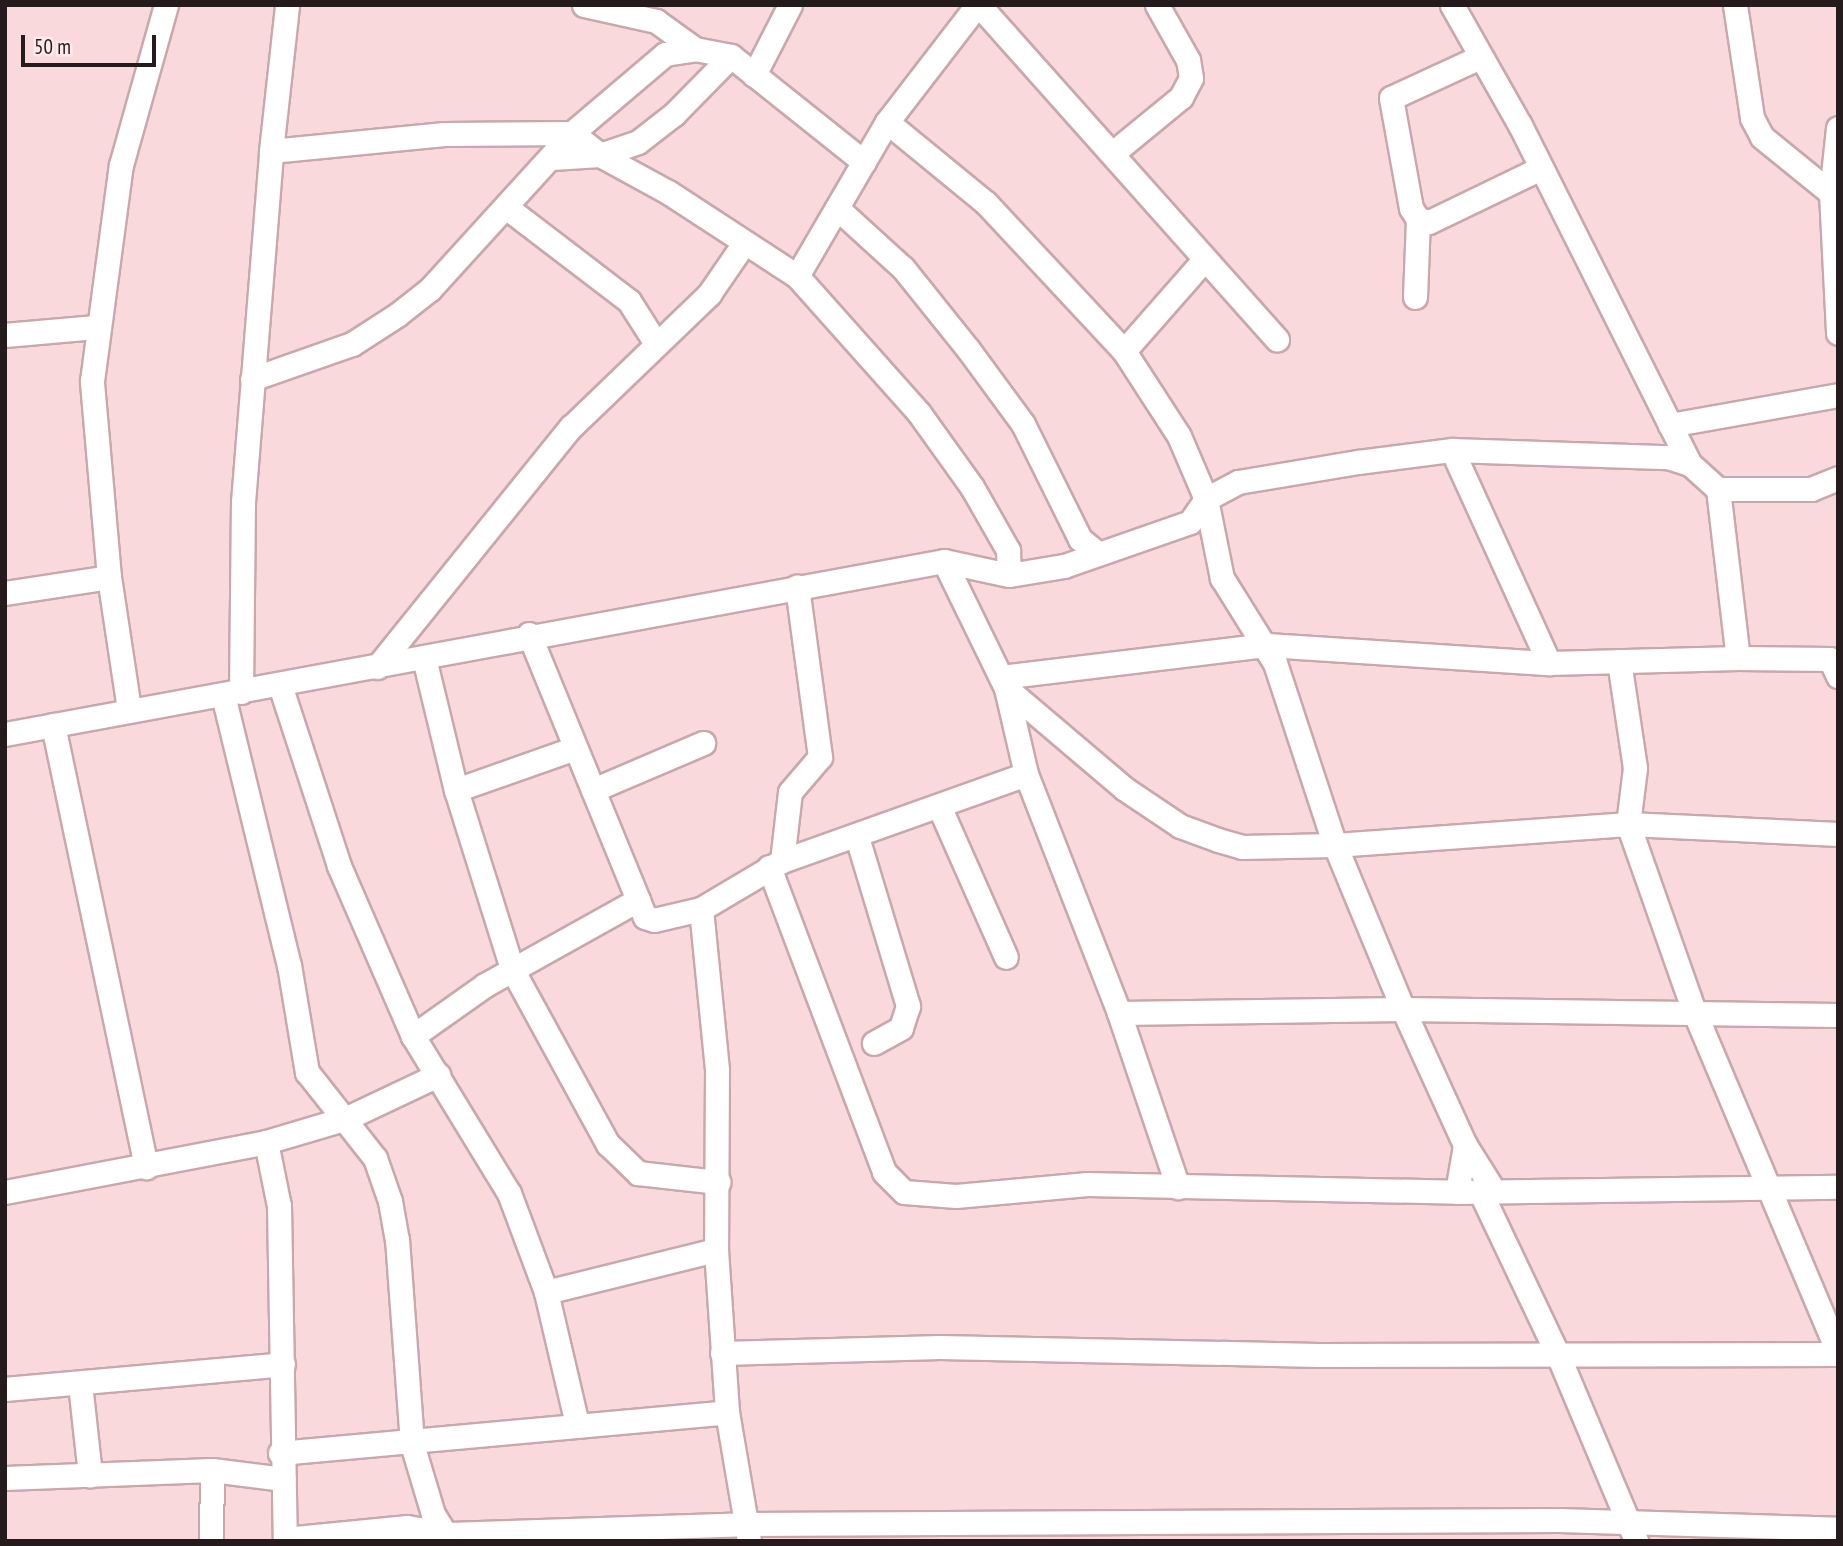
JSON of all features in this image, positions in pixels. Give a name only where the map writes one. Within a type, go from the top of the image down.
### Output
[{"type":"street","points":[[129,709],[109,577],[92,380],[96,327],[121,165],[166,5]]},
{"type":"street","points":[[287,5],[271,151],[252,379],[232,693],[289,965],[307,1072],[346,1118],[374,1158],[390,1201],[397,1239],[412,1444],[433,1514],[449,1537]]},
{"type":"street","points":[[586,5],[656,22],[695,49]]},
{"type":"street","points":[[754,75],[790,5]]},
{"type":"street","points":[[797,276],[887,122],[978,5],[1114,152],[1204,260],[1278,339]]},
{"type":"street","points":[[1114,152],[1181,97],[1191,78],[1188,61],[1157,5]]},
{"type":"street","points":[[1452,5],[1541,168],[1690,464],[1718,489],[1738,658]]},
{"type":"street","points":[[1735,5],[1752,118],[1762,137],[1832,192]]},
{"type":"street","points":[[252,379],[352,344],[397,315],[430,289],[572,133],[664,54],[695,49],[731,56],[864,162]]},
{"type":"street","points":[[552,158],[600,156],[638,142],[674,114],[731,56]]},
{"type":"street","points":[[1415,297],[1418,219],[1411,208],[1391,98],[1480,57]]},
{"type":"street","points":[[887,122],[986,203],[1124,351],[1179,436],[1206,499],[1222,578],[1267,645],[1335,845],[1403,1009],[1487,1191],[1633,1532]]},
{"type":"street","points":[[1838,128],[1832,192],[1838,333]]},
{"type":"street","points":[[271,151],[444,134],[572,133],[600,156],[668,192],[797,276],[919,413],[972,486],[1008,550],[1009,575]]},
{"type":"street","points":[[1418,219],[1438,219],[1541,168]]},
{"type":"street","points":[[506,207],[629,301],[655,342]]},
{"type":"street","points":[[837,208],[903,268],[968,349],[1023,424],[1080,539],[1097,553]]},
{"type":"street","points":[[377,667],[509,499],[571,427],[655,342],[709,294],[744,243]]},
{"type":"street","points":[[1124,351],[1204,260]]},
{"type":"street","points":[[5,335],[96,327]]},
{"type":"street","points":[[1670,425],[1838,395]]},
{"type":"street","points":[[5,734],[129,709],[377,667],[529,634],[944,561],[1009,575],[1064,566],[1190,522],[1206,499],[1238,482],[1452,450],[1668,457],[1690,464]]},
{"type":"street","points":[[1452,450],[1549,663]]},
{"type":"street","points":[[1718,489],[1811,489],[1838,478]]},
{"type":"street","points":[[944,561],[1003,683],[1026,774],[1119,1013],[1178,1187]]},
{"type":"street","points":[[5,593],[109,577]]},
{"type":"street","points":[[797,587],[820,757],[790,792],[775,864],[884,1172],[904,1192],[956,1196],[1087,1185],[1457,1192],[1838,1187]]},
{"type":"street","points":[[529,634],[638,900],[646,917],[654,920],[701,909],[775,864],[857,837],[1026,774]]},
{"type":"street","points":[[1003,683],[1267,645],[1549,663],[1738,658],[1835,665]]},
{"type":"street","points":[[424,658],[456,790],[512,970],[608,1144],[621,1160],[638,1173],[718,1182]]},
{"type":"street","points":[[722,1353],[940,1347],[1558,1355],[1838,1353],[1694,1011],[1628,824],[1635,768],[1619,661]]},
{"type":"street","points":[[1003,683],[1125,789],[1180,826],[1242,846],[1335,845],[1628,824],[1838,834]]},
{"type":"street","points":[[280,685],[339,866],[414,1036],[509,1193],[546,1292],[577,1424]]},
{"type":"street","points":[[53,725],[146,1167]]},
{"type":"street","points":[[593,790],[703,743]]},
{"type":"street","points":[[456,790],[575,748]]},
{"type":"street","points":[[939,806],[1006,957]]},
{"type":"street","points":[[857,837],[908,1006],[901,1028],[874,1043]]},
{"type":"street","points":[[414,1036],[512,970],[638,900]]},
{"type":"street","points":[[701,909],[717,1070],[716,1250],[722,1353],[727,1412],[747,1532]]},
{"type":"street","points":[[1119,1013],[1403,1009],[1838,1015]]},
{"type":"street","points":[[5,1192],[266,1142],[346,1118],[438,1075]]},
{"type":"street","points":[[266,1142],[279,1206],[283,1364],[280,1453],[284,1479],[285,1540],[407,1527],[449,1537],[747,1532],[1633,1532],[1838,1529]]},
{"type":"street","points":[[1457,1192],[1465,1144]]},
{"type":"street","points":[[546,1292],[716,1250]]},
{"type":"street","points":[[5,1390],[283,1364]]},
{"type":"street","points":[[80,1384],[90,1475]]},
{"type":"street","points":[[280,1453],[412,1444],[577,1424],[727,1412]]},
{"type":"street","points":[[5,1478],[212,1470],[284,1479]]},
{"type":"street","points":[[211,1541],[212,1470]]}]
